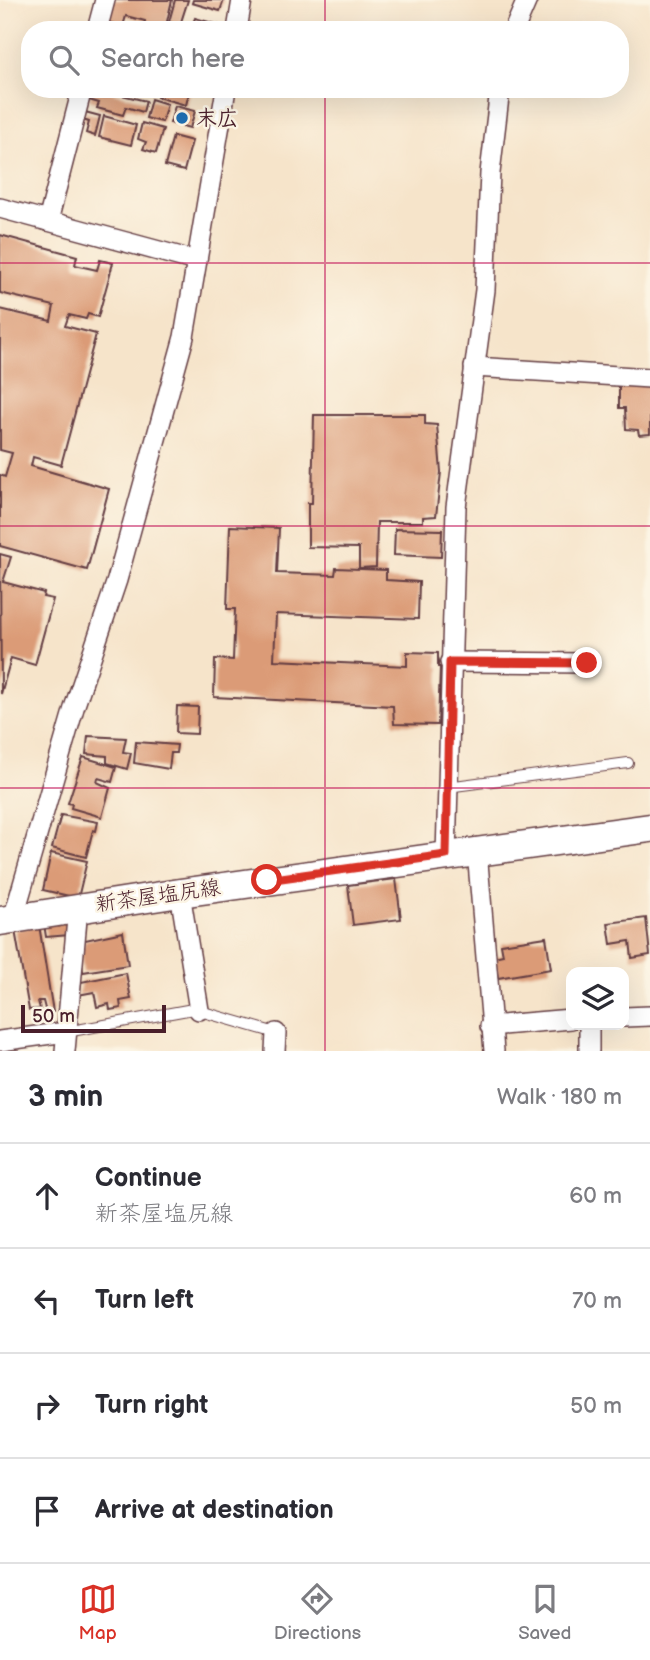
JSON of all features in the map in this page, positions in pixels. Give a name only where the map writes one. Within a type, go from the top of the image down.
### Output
[{"type":"main road","name":"新茶屋塩尻線","points":[[7,920],[180,893],[650,828]]},
{"type":"street","points":[[99,21],[105,0]]},
{"type":"street","points":[[238,21],[242,0]]},
{"type":"street","points":[[518,21],[527,0]]},
{"type":"street","points":[[48,221],[80,98]]},
{"type":"street","points":[[7,920],[117,580],[184,337],[224,98]]},
{"type":"street","points":[[446,855],[456,507],[485,290],[490,173],[499,98]]},
{"type":"street","points":[[0,208],[196,261]]},
{"type":"street","points":[[474,367],[650,378]]},
{"type":"street","points":[[450,662],[587,663]]},
{"type":"street","points":[[477,851],[494,1051]]},
{"type":"street","points":[[180,893],[199,1010]]},
{"type":"street","points":[[0,1041],[66,1042],[78,908]]},
{"type":"street","points":[[629,1017],[650,1016]]},
{"type":"street","points":[[490,1026],[566,1019]]},
{"type":"street","points":[[589,1051],[590,1030]]},
{"type":"lane","points":[[446,788],[628,763]]},
{"type":"lane","points":[[66,1042],[199,1010],[275,1042]]},
{"type":"building","points":[[112,0],[172,0],[167,21],[145,21],[126,16],[124,21],[106,21]]},
{"type":"building","points":[[175,0],[188,0],[181,21],[169,21]]},
{"type":"building","points":[[193,0],[224,0],[220,11],[192,3]]},
{"type":"building","points":[[134,98],[146,101],[143,112],[126,107],[123,115],[97,108],[99,103],[89,100]]},
{"type":"building","points":[[161,98],[188,98],[186,105]]},
{"type":"building","points":[[151,99],[167,104],[162,122],[146,118]]},
{"type":"building","points":[[175,106],[195,111],[190,128],[170,123]]},
{"type":"building","points":[[85,112],[100,116],[95,136],[86,133],[89,122],[83,120]]},
{"type":"building","points":[[104,116],[136,125],[131,145],[99,137]]},
{"type":"building","points":[[142,123],[163,129],[156,153],[143,149],[146,142],[138,139]]},
{"type":"building","points":[[173,136],[192,141],[184,171],[165,166]]},
{"type":"building","points":[[0,235],[77,256],[75,265],[97,270],[100,260],[113,263],[98,317],[88,314],[86,319],[69,315],[65,326],[96,334],[61,465],[33,457],[31,466],[109,489],[87,570],[0,546],[0,475],[5,477],[12,453],[0,450],[0,309],[51,321],[54,306],[0,293]]},
{"type":"building","points":[[619,381],[650,383],[650,434],[639,435],[638,430],[626,429],[625,408],[619,408]]},
{"type":"building","points":[[314,415],[425,415],[425,424],[437,425],[441,472],[436,516],[423,517],[423,522],[377,522],[376,567],[359,568],[359,548],[308,547]]},
{"type":"building","points":[[230,526],[279,528],[277,573],[335,575],[336,568],[386,570],[386,580],[419,582],[418,619],[276,614],[274,660],[407,666],[407,652],[438,653],[438,725],[394,724],[393,706],[214,697],[215,659],[233,660],[235,609],[227,609]]},
{"type":"building","points":[[395,529],[442,530],[441,557],[394,555]]},
{"type":"building","points":[[0,554],[11,557],[3,582],[44,593],[43,597],[53,599],[35,665],[11,658],[1,694]]},
{"type":"building","points":[[177,706],[198,707],[197,734],[176,733]]},
{"type":"building","points":[[88,736],[126,738],[123,752],[131,753],[127,769],[107,763],[107,756],[86,754]]},
{"type":"building","points":[[136,742],[177,745],[176,753],[171,753],[169,769],[134,763]]},
{"type":"building","points":[[83,757],[116,767],[112,782],[98,778],[97,782],[110,788],[102,817],[71,808],[72,804],[68,803]]},
{"type":"building","points":[[61,815],[98,822],[96,831],[93,830],[86,857],[52,848]]},
{"type":"building","points":[[51,853],[87,861],[78,898],[43,890]]},
{"type":"building","points":[[396,879],[401,919],[353,925],[348,885]]},
{"type":"building","points":[[646,918],[650,955],[632,958],[630,941],[611,944],[608,923]]},
{"type":"building","points":[[69,921],[69,935],[46,937],[44,924]]},
{"type":"building","points":[[39,925],[53,1012],[46,1013],[43,1001],[38,1001],[40,1009],[29,1010],[15,930]]},
{"type":"building","points":[[123,932],[128,965],[83,972],[81,955],[85,940]]},
{"type":"building","points":[[546,937],[551,969],[498,978],[494,957],[503,955],[501,944]]},
{"type":"building","points":[[126,973],[131,999],[120,1001],[121,1008],[110,1010],[109,1004],[97,1007],[94,992],[78,995],[81,982]]},
{"type":"place","name":"末広","points":[[182,118]]},
{"type":"route","points":[[267,880],[446,855],[450,662],[587,663]]}]
